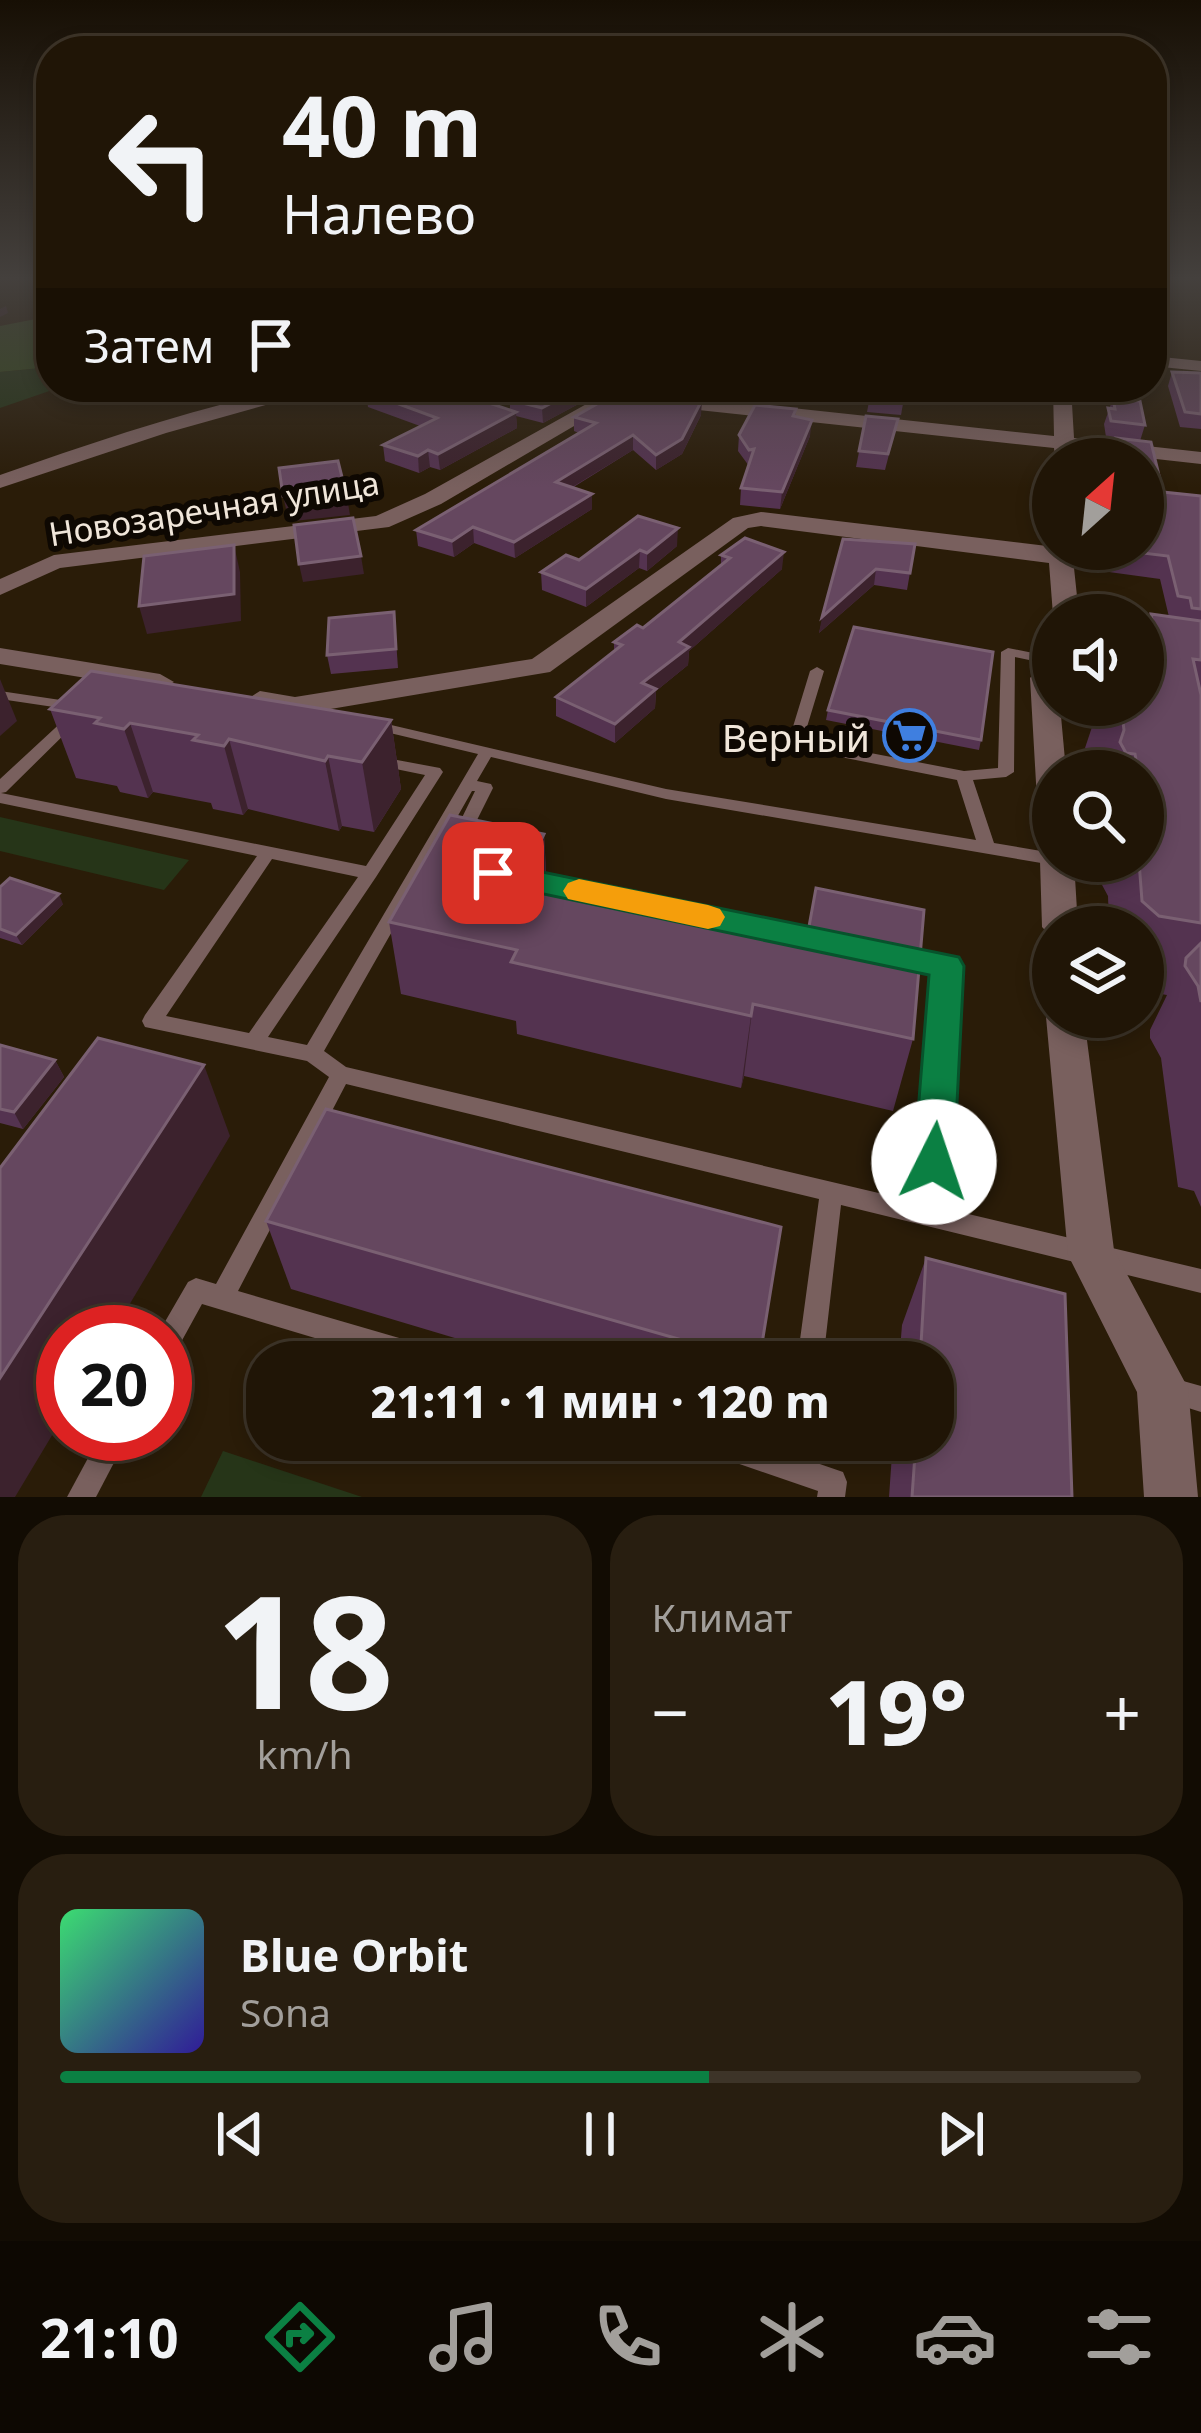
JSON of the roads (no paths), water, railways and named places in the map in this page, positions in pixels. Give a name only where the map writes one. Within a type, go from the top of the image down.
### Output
[{"type":"street","points":[[1167,363],[1201,366]]},
{"type":"street","points":[[0,482],[246,402]]},
{"type":"street","name":"Новозаречная улица","points":[[0,588],[54,562],[381,522],[433,499],[602,402]]},
{"type":"street","name":"Новозаречная улица","points":[[670,402],[1032,447]]},
{"type":"street","points":[[1063,402],[1064,438]]},
{"type":"street","name":"Новозаречная улица","points":[[1164,456],[1201,458]]},
{"type":"street","points":[[230,694],[295,706],[540,666],[741,523],[761,519],[1032,550]]},
{"type":"street","points":[[0,656],[187,687]]},
{"type":"street","points":[[1067,1038],[1091,1255],[1182,1394],[1172,1497]]},
{"type":"lane","points":[[817,671],[794,743],[964,776],[1006,772],[1008,652],[1032,659]]},
{"type":"lane","points":[[0,695],[86,708],[0,788]]},
{"type":"lane","points":[[295,706],[340,716]]},
{"type":"lane","points":[[362,722],[666,794],[1032,856]]},
{"type":"lane","points":[[312,1054],[487,751]]},
{"type":"lane","points":[[253,1043],[435,772],[365,759]]},
{"type":"lane","points":[[964,776],[987,848]]},
{"type":"lane","points":[[457,845],[485,788],[469,784]]},
{"type":"lane","points":[[0,798],[370,873]]},
{"type":"lane","points":[[266,855],[152,1021],[312,1054],[341,1074],[1201,1281]]},
{"type":"lane","points":[[515,878],[856,947]]},
{"type":"lane","points":[[879,952],[947,966],[931,1217]]},
{"type":"lane","points":[[221,1299],[341,1074]]},
{"type":"lane","points":[[813,1341],[831,1192]]},
{"type":"lane","points":[[188,1305],[196,1290],[365,1341]]},
{"type":"lane","points":[[81,1497],[101,1461]]},
{"type":"lane","points":[[808,1461],[833,1482],[831,1497]]},
{"type":"place","name":"Верный","points":[[909,736]]}]
